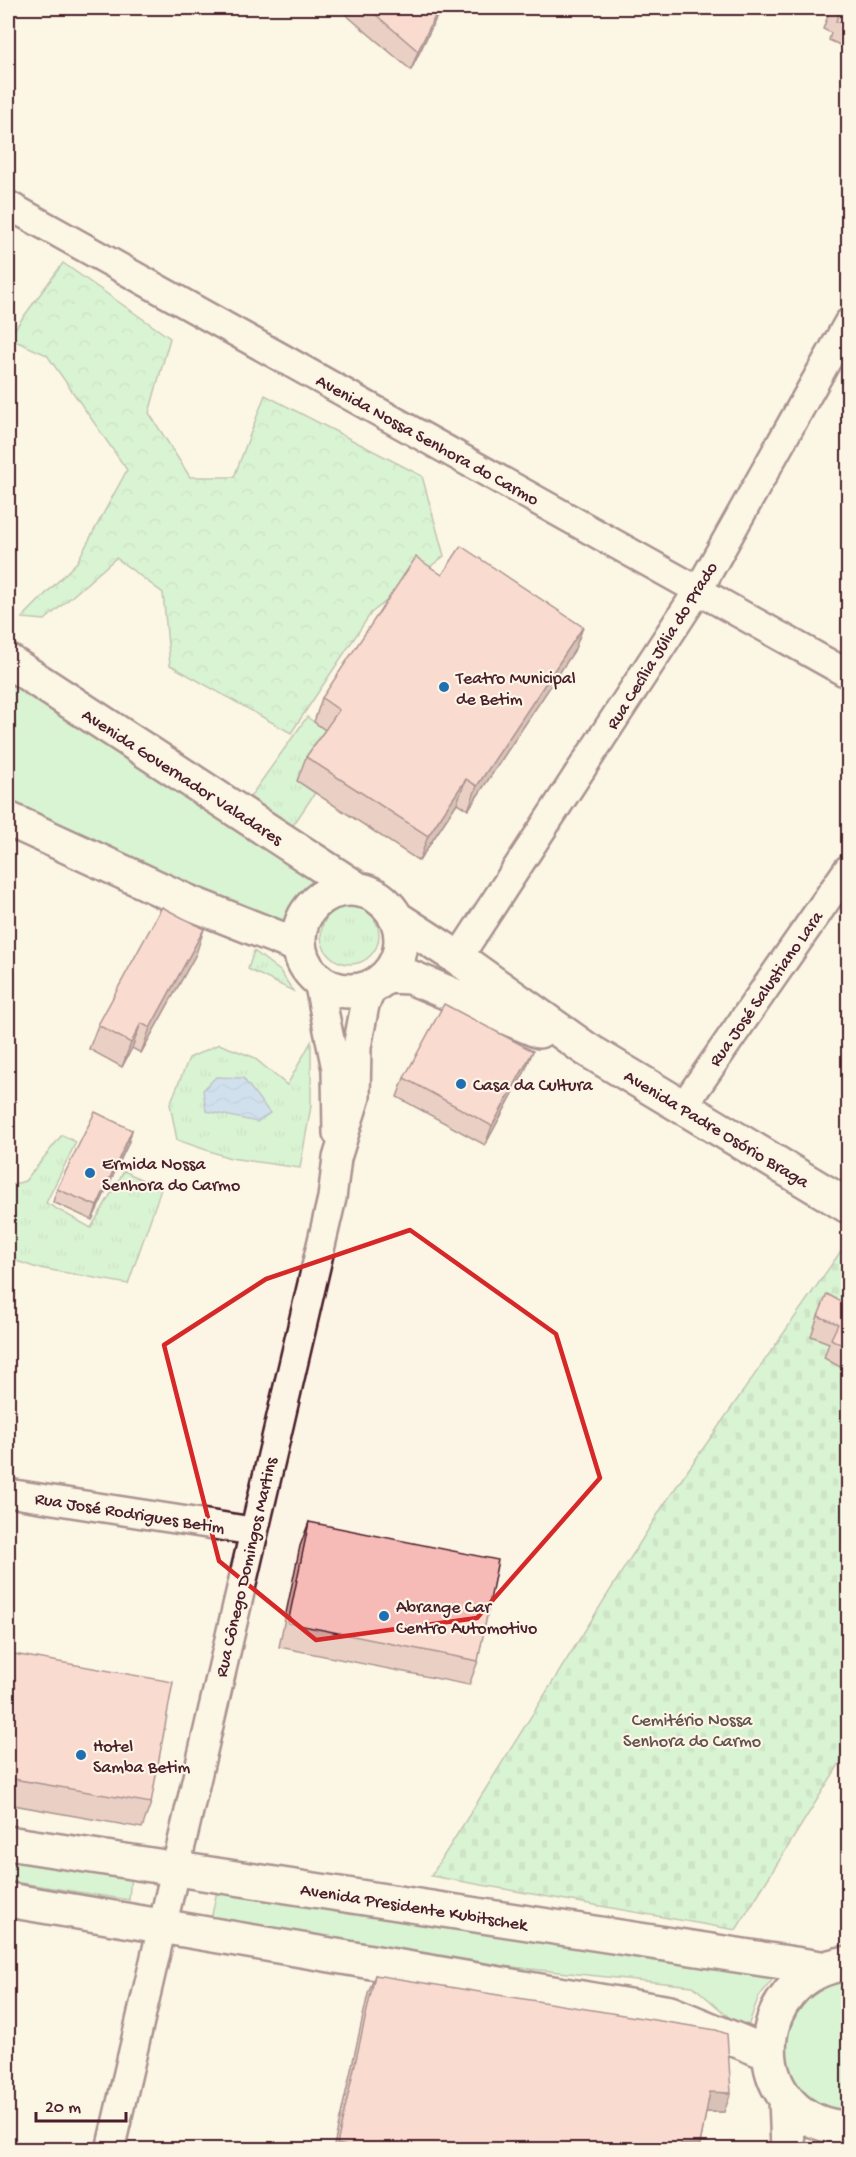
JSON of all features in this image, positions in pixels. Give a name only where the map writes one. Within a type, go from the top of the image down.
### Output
[{"type":"main road","name":"Avenida Governador Valadares","points":[[8,661],[359,890]]},
{"type":"main road","points":[[8,819],[167,892],[299,946]]},
{"type":"main road","points":[[359,890],[373,895],[386,904],[395,917],[401,942],[398,956],[381,981],[360,991],[345,992],[318,981],[302,960],[299,946],[303,920],[320,899],[332,892],[359,890]]},
{"type":"main road","name":"Avenida Padre Osório Braga","points":[[395,917],[458,958],[586,1049],[849,1206]]},
{"type":"main road","name":"Avenida Padre Osório Braga","points":[[381,981],[410,977],[586,1049]]},
{"type":"main road","name":"Avenida Presidente Kubitschek","points":[[8,1844],[835,1966]]},
{"type":"main road","points":[[8,1900],[670,2013],[768,2053]]},
{"type":"main road","points":[[835,1966],[798,1982],[780,2002],[770,2027],[768,2053],[774,2079],[786,2098],[807,2116],[833,2127],[849,2128]]},
{"type":"main road","points":[[786,2098],[788,2150]]},
{"type":"street","name":"Avenida Nossa Senhora do Carmo","points":[[8,205],[849,674]]},
{"type":"street","name":"Rua Cecília Júlia do Prado","points":[[458,958],[699,589],[849,323]]},
{"type":"street","name":"Rua José Salustiano Lara","points":[[682,1108],[849,869]]},
{"type":"street","points":[[318,981],[336,1069],[337,1158]]},
{"type":"street","name":"Rua Cônego Domingos Martins","points":[[110,2150],[252,1531],[330,1206],[337,1158],[356,1097],[357,1047],[365,1005],[381,981]]},
{"type":"street","name":"Rua José Rodrigues Betim","points":[[8,1493],[252,1531]]},
{"type":"highlighted area","points":[[410,1230],[556,1334],[600,1478],[477,1618],[316,1640],[219,1561],[164,1345],[266,1279]]},
{"type":"green space","points":[[63,263],[170,338],[149,413],[190,477],[234,477],[265,395],[422,476],[444,556],[371,613],[291,733],[170,665],[163,593],[116,558],[45,620],[22,618],[77,562],[127,470],[47,355],[8,338]]},
{"type":"green space","points":[[8,666],[329,882],[300,901],[290,915],[284,932],[8,815]]},
{"type":"green space","points":[[307,717],[331,734],[298,781],[315,793],[292,827],[250,797]]},
{"type":"green space","points":[[344,906],[356,906],[371,914],[379,929],[379,941],[371,956],[356,964],[344,964],[329,956],[321,941],[321,929],[329,914]]},
{"type":"green space","points":[[254,951],[280,971],[293,991],[248,969]]},
{"type":"green space","points":[[311,1042],[311,1106],[300,1168],[230,1158],[177,1140],[170,1104],[189,1058],[219,1044],[253,1057],[287,1085]]},
{"type":"green space","points":[[62,1135],[76,1142],[46,1203],[91,1228],[124,1171],[161,1189],[128,1284],[34,1267],[8,1258],[8,1186],[25,1181]]},
{"type":"green space","name":"Cemitério Nossa Senhora do Carmo","points":[[841,1251],[848,1255],[848,1750],[736,1930],[431,1876],[663,1506]]},
{"type":"green space","points":[[8,1841],[132,1858],[129,1900],[8,1881]]},
{"type":"green space","points":[[222,1866],[782,1967],[758,1998],[746,2032],[693,1986],[502,1966],[211,1920]]},
{"type":"green space","points":[[837,1980],[848,1980],[848,2113],[821,2111],[786,2082],[784,2016],[798,1998]]},
{"type":"water","points":[[216,1077],[243,1078],[270,1113],[257,1122],[206,1111],[203,1090]]},
{"type":"building","points":[[368,8],[439,8],[418,51]]},
{"type":"building","points":[[831,8],[849,8],[849,26],[836,21],[839,14],[830,10]]},
{"type":"building","name":"Teatro Municipal de Betim","points":[[461,546],[583,627],[477,786],[466,779],[428,836],[306,757],[339,710],[322,698],[416,557],[442,575]]},
{"type":"building","points":[[162,907],[204,929],[150,1028],[141,1023],[131,1043],[98,1025]]},
{"type":"building","name":"Casa da Cultura","points":[[444,1004],[533,1051],[492,1126],[404,1078]]},
{"type":"building","name":"Ermida Nossa Senhora do Carmo","points":[[95,1112],[132,1130],[97,1206],[57,1189]]},
{"type":"building","points":[[827,1294],[849,1306],[849,1349],[831,1339],[838,1324],[818,1316]]},
{"type":"building","name":"Abrange Car Centro Automotivo","points":[[309,1522],[498,1560],[478,1661],[288,1623]]},
{"type":"building","name":"Hotel Samba Betim","points":[[8,1653],[173,1682],[151,1803],[8,1778]]},
{"type":"building","points":[[375,1975],[716,2030],[727,2034],[731,2093],[710,2092],[700,2144],[681,2144],[680,2150],[365,2150],[337,2144]]},
{"type":"place","name":"Teatro Municipal de Betim","points":[[444,687]]},
{"type":"place","name":"Casa da Cultura","points":[[461,1084]]},
{"type":"place","name":"Ermida Nossa Senhora do Carmo","points":[[90,1173]]},
{"type":"place","name":"Abrange Car Centro Automotivo","points":[[384,1616]]},
{"type":"place","name":"Hotel Samba Betim","points":[[81,1755]]}]
